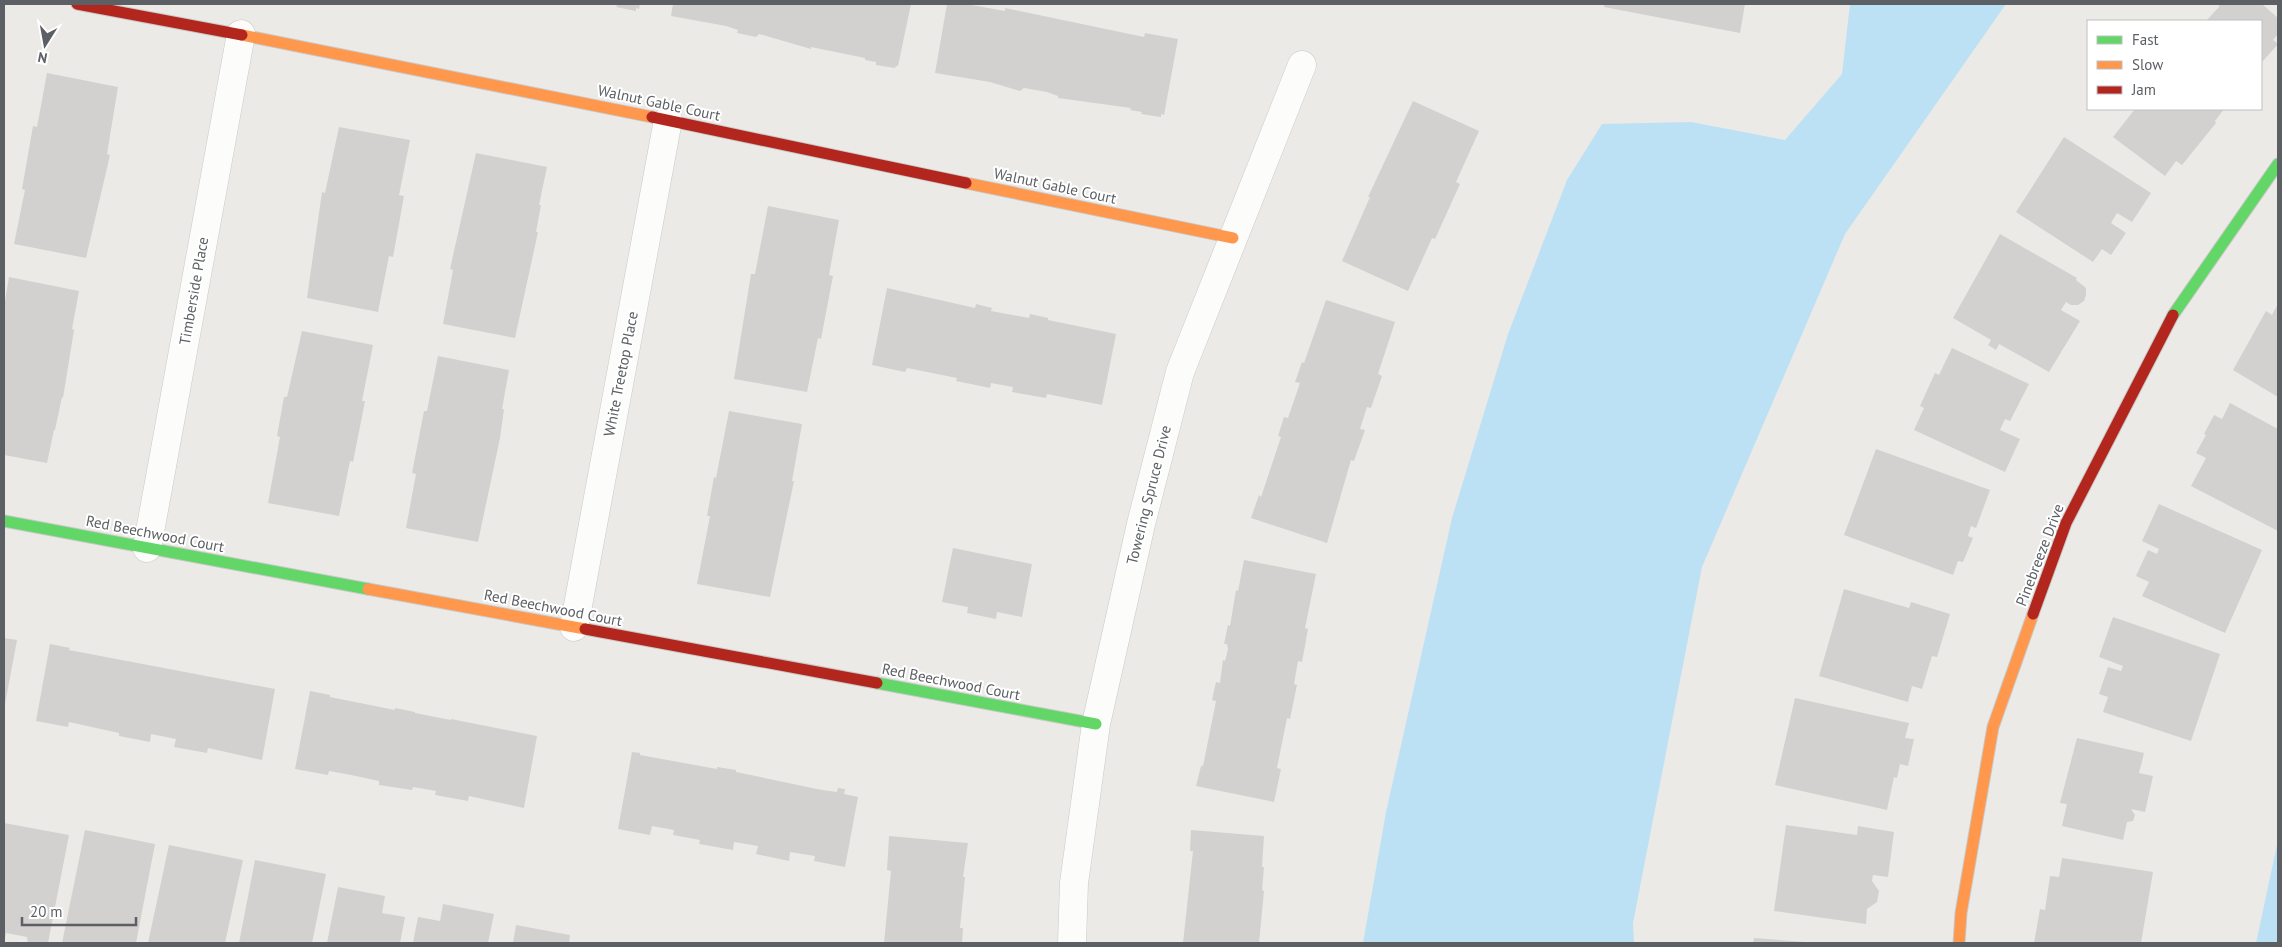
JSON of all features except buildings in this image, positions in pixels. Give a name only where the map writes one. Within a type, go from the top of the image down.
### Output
[{"type":"street","name":"Walnut Gable Court","points":[[77,4],[241,34],[668,120],[1233,238]]},
{"type":"street","name":"Timberside Place","points":[[147,548],[241,34]]},
{"type":"street","name":"Towering Spruce Drive","points":[[1072,943],[1074,882],[1096,724],[1141,524],[1180,372],[1302,66]]},
{"type":"street","name":"White Treetop Place","points":[[574,627],[668,120]]},
{"type":"street","name":"Pinebreeze Drive","points":[[1959,943],[1961,913],[1993,727],[2066,523],[2170,319],[2278,164]]},
{"type":"street","name":"Red Beechwood Court","points":[[4,521],[1096,724]]},
{"type":"water","points":[[1850,4],[2006,4],[1845,234],[1702,567],[1633,923],[1634,943],[1363,943],[1386,812],[1452,518],[1508,334],[1567,180],[1602,124],[1691,122],[1785,140],[1842,74]]},
{"type":"water","points":[[2278,840],[2278,943],[2256,943]]},
{"type":"traffic: fast","points":[[2173,315],[2278,164]]},
{"type":"traffic: fast","points":[[4,521],[368,589]]},
{"type":"traffic: fast","points":[[877,683],[1096,724]]},
{"type":"traffic: slow","points":[[242,35],[652,117]]},
{"type":"traffic: slow","points":[[966,183],[1233,238]]},
{"type":"traffic: slow","points":[[368,589],[585,629]]},
{"type":"traffic: slow","points":[[1959,943],[1961,913],[1993,727],[2033,614]]},
{"type":"traffic: jam","points":[[77,4],[242,35]]},
{"type":"traffic: jam","points":[[652,117],[966,183]]},
{"type":"traffic: jam","points":[[2033,614],[2066,523],[2173,315]]},
{"type":"traffic: jam","points":[[585,629],[877,683]]}]
